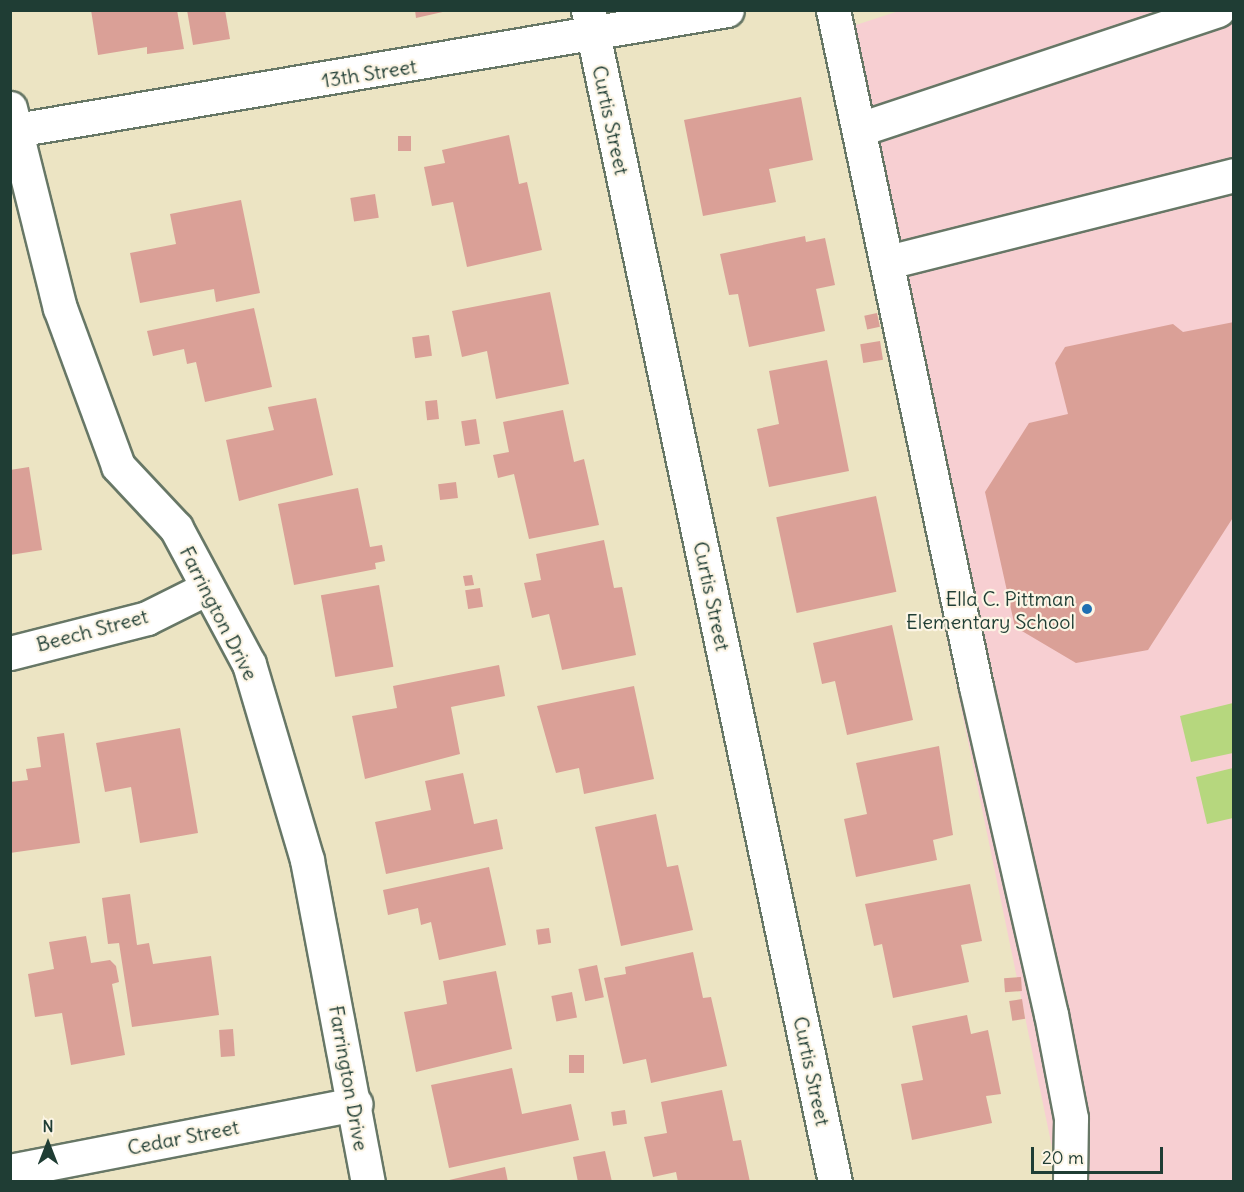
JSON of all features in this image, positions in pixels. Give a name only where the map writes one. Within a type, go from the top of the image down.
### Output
[{"type":"street","name":"13th Street","points":[[12,123],[591,23],[727,10]]},
{"type":"street","points":[[833,10],[1060,1060],[1071,1118],[1070,1182]]},
{"type":"street","points":[[860,129],[1218,10]]},
{"type":"street","name":"Curtis Street","points":[[591,23],[835,1182]]},
{"type":"street","name":"Farrington Drive","points":[[12,123],[60,308],[118,466],[176,528],[205,589],[249,664],[307,860],[356,1104],[368,1182]]},
{"type":"street","points":[[888,262],[1233,175]]},
{"type":"street","name":"Beech Street","points":[[10,653],[147,618],[205,589]]},
{"type":"street","name":"Cedar Street","points":[[10,1171],[356,1104]]},
{"type":"shaded area","name":"Ella C. Pittman Elementary School","points":[[899,11],[1233,11],[1233,1181],[1059,1181],[822,36]]},
{"type":"green space","points":[[1233,703],[1233,753],[1191,762],[1180,716]]},
{"type":"green space","points":[[1233,768],[1233,818],[1207,824],[1196,777]]},
{"type":"building","points":[[91,10],[177,10],[184,49],[147,54],[147,47],[98,55]]},
{"type":"building","points":[[187,10],[225,10],[230,39],[193,45]]},
{"type":"building","points":[[415,10],[446,10],[447,11],[416,18]]},
{"type":"building","points":[[801,97],[813,160],[769,169],[776,202],[703,216],[684,120]]},
{"type":"building","points":[[509,135],[519,184],[527,182],[542,250],[467,267],[453,202],[432,206],[424,167],[445,163],[442,150]]},
{"type":"building","points":[[398,136],[411,136],[411,151],[398,151]]},
{"type":"building","points":[[375,194],[379,218],[354,222],[350,198]]},
{"type":"building","points":[[241,200],[260,293],[216,302],[214,289],[140,303],[130,253],[176,244],[170,214]]},
{"type":"building","points":[[805,236],[806,242],[825,238],[835,285],[816,289],[825,331],[749,347],[738,294],[729,295],[720,254]]},
{"type":"building","points":[[550,292],[569,384],[496,399],[487,351],[462,357],[452,311]]},
{"type":"building","points":[[254,308],[272,387],[205,402],[196,362],[187,364],[184,349],[153,356],[147,331]]},
{"type":"building","points":[[877,313],[880,327],[867,329],[864,316]]},
{"type":"building","name":"Ella C. Pittman Elementary School","points":[[1234,322],[1234,516],[1148,650],[1076,663],[1015,627],[985,492],[1029,423],[1068,414],[1055,363],[1065,347],[1173,324],[1183,332]]},
{"type":"building","points":[[429,335],[432,356],[415,358],[412,337]]},
{"type":"building","points":[[880,341],[883,360],[863,363],[860,344]]},
{"type":"building","points":[[827,360],[849,471],[769,487],[757,429],[779,424],[769,371]]},
{"type":"building","points":[[316,398],[333,475],[239,501],[226,440],[274,430],[268,407]]},
{"type":"building","points":[[437,400],[439,419],[427,420],[425,401]]},
{"type":"building","points":[[563,410],[574,462],[584,459],[599,525],[529,539],[514,474],[498,478],[493,455],[509,452],[503,422]]},
{"type":"building","points":[[476,419],[480,444],[465,446],[461,421]]},
{"type":"building","points":[[29,467],[42,550],[10,555],[10,470]]},
{"type":"building","points":[[456,482],[458,498],[440,500],[438,484]]},
{"type":"building","points":[[358,488],[370,547],[382,545],[385,561],[375,563],[376,569],[294,585],[278,504]]},
{"type":"building","points":[[876,496],[896,592],[797,613],[776,517]]},
{"type":"building","points":[[604,540],[614,588],[622,587],[636,655],[562,670],[549,614],[532,618],[524,583],[541,580],[536,554]]},
{"type":"building","points":[[472,575],[474,585],[465,586],[463,576]]},
{"type":"building","points":[[379,585],[393,667],[335,677],[321,595]]},
{"type":"building","points":[[480,588],[483,607],[468,609],[465,590]]},
{"type":"building","points":[[892,625],[913,720],[847,735],[835,681],[822,684],[813,643]]},
{"type":"building","points":[[499,665],[505,696],[451,707],[460,754],[365,779],[352,716],[397,708],[393,686]]},
{"type":"building","points":[[634,686],[654,779],[584,794],[579,768],[556,773],[537,706]]},
{"type":"building","points":[[180,728],[198,833],[140,843],[131,787],[105,792],[96,743]]},
{"type":"building","points":[[64,733],[80,843],[10,853],[10,782],[28,780],[26,769],[41,767],[37,737]]},
{"type":"building","points":[[939,746],[953,835],[933,840],[937,860],[856,877],[844,819],[867,814],[856,763]]},
{"type":"building","points":[[463,773],[474,824],[497,819],[503,849],[386,874],[375,822],[431,810],[425,781]]},
{"type":"building","points":[[656,814],[667,867],[678,865],[693,930],[621,946],[595,827]]},
{"type":"building","points":[[489,867],[506,945],[439,960],[431,922],[421,925],[418,908],[388,915],[383,890]]},
{"type":"building","points":[[970,884],[982,941],[961,945],[969,982],[893,998],[882,944],[874,946],[865,904]]},
{"type":"building","points":[[130,894],[137,945],[149,943],[153,964],[211,956],[219,1015],[132,1027],[119,943],[108,944],[102,898]]},
{"type":"building","points":[[549,928],[551,943],[538,945],[536,930]]},
{"type":"building","points":[[86,936],[91,963],[110,960],[116,966],[119,982],[112,984],[125,1055],[71,1065],[62,1013],[35,1017],[28,974],[54,969],[49,942]]},
{"type":"building","points":[[693,952],[703,998],[711,997],[727,1066],[651,1083],[646,1059],[623,1064],[604,978],[626,974],[625,967]]},
{"type":"building","points":[[597,965],[604,997],[585,1001],[578,969]]},
{"type":"building","points":[[496,971],[512,1049],[416,1072],[404,1012],[447,1004],[443,981]]},
{"type":"building","points":[[1021,977],[1022,991],[1005,992],[1004,978]]},
{"type":"building","points":[[572,992],[577,1018],[556,1022],[551,996]]},
{"type":"building","points":[[1022,999],[1025,1019],[1012,1021],[1009,1001]]},
{"type":"building","points":[[967,1015],[971,1034],[988,1030],[1001,1094],[986,1096],[992,1123],[912,1140],[901,1084],[923,1080],[912,1026]]},
{"type":"building","points":[[233,1029],[235,1056],[221,1057],[219,1030]]},
{"type":"building","points":[[569,1055],[584,1055],[584,1073],[569,1073]]},
{"type":"building","points":[[512,1068],[522,1114],[571,1104],[579,1140],[449,1168],[431,1085]]},
{"type":"building","points":[[722,1090],[733,1141],[741,1140],[750,1182],[678,1182],[676,1172],[653,1177],[644,1137],[667,1133],[661,1102]]},
{"type":"building","points":[[625,1110],[627,1124],[613,1126],[611,1112]]},
{"type":"building","points":[[605,1151],[612,1182],[578,1182],[573,1157]]},
{"type":"building","points":[[505,1167],[508,1182],[445,1182],[445,1181]]},
{"type":"place","name":"Ella C. Pittman Elementary School","points":[[1087,609]]}]
